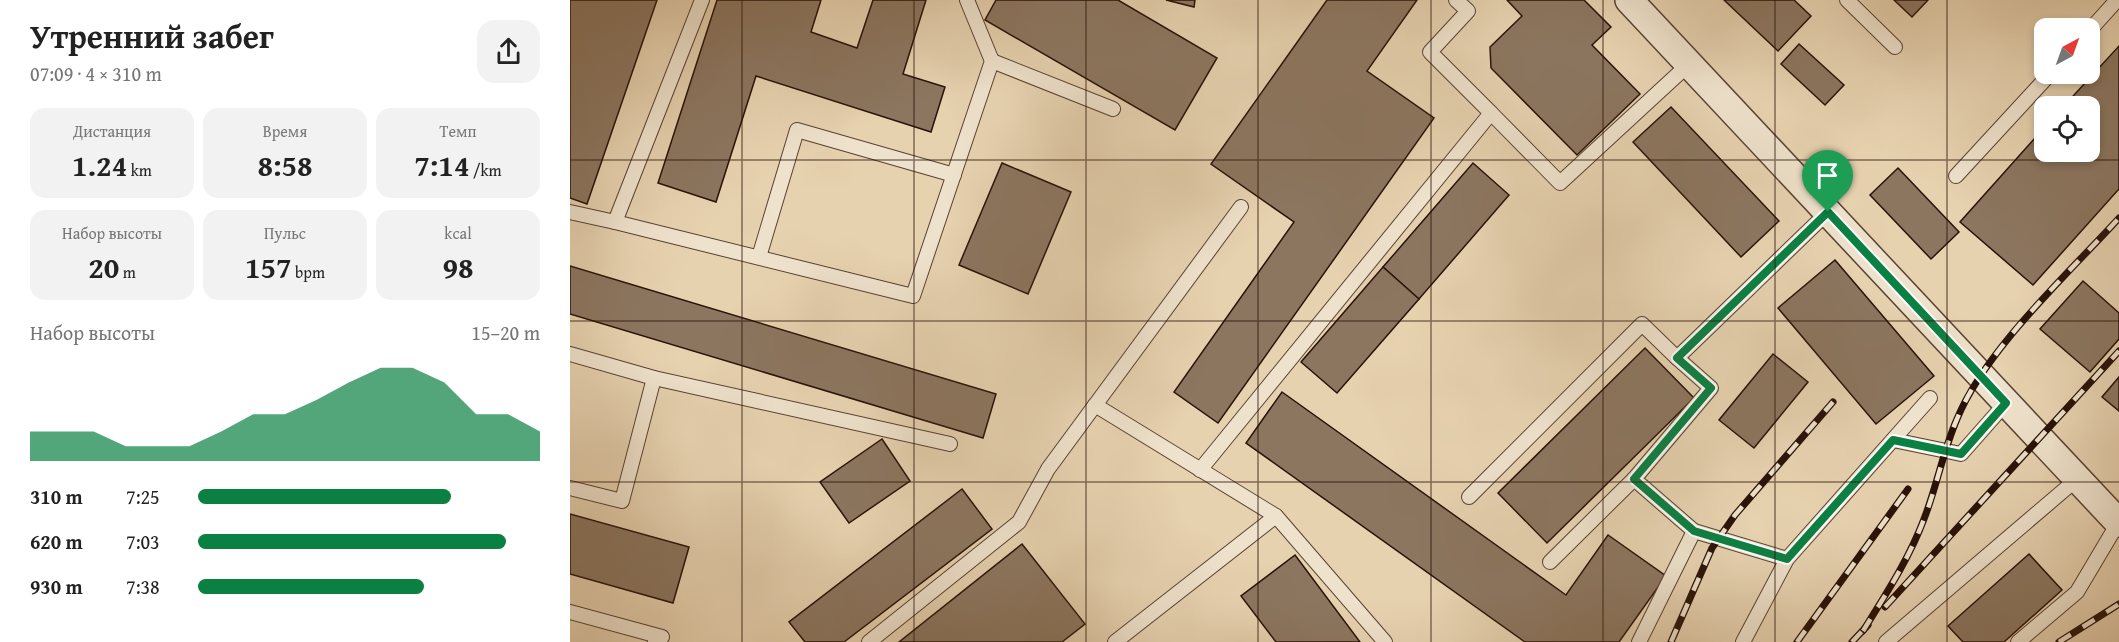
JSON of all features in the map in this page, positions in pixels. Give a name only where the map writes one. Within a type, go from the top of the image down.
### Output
[{"type":"street","points":[[1629,0],[2119,523]]},
{"type":"lane","points":[[615,222],[702,0]]},
{"type":"lane","points":[[570,212],[913,296],[992,61],[967,0]]},
{"type":"lane","points":[[1456,0],[1468,11],[1430,52],[1560,183],[1689,64]]},
{"type":"lane","points":[[1847,0],[1895,47]]},
{"type":"lane","points":[[2100,19],[2117,0]]},
{"type":"lane","points":[[992,61],[1113,109]]},
{"type":"lane","points":[[1956,176],[2041,84]]},
{"type":"lane","points":[[1200,470],[1491,113]]},
{"type":"lane","points":[[759,257],[797,130],[954,175]]},
{"type":"lane","points":[[869,642],[1019,522],[1048,469],[1241,207]]},
{"type":"lane","points":[[1677,358],[1828,212]]},
{"type":"lane","points":[[1469,497],[1642,324],[1711,388],[1634,479],[1550,562]]},
{"type":"lane","points":[[570,354],[654,378],[950,444]]},
{"type":"lane","points":[[570,488],[622,501],[654,378]]},
{"type":"lane","points":[[1743,642],[1787,559],[1930,398]]},
{"type":"lane","points":[[1893,440],[1961,454],[2006,403]]},
{"type":"lane","points":[[1095,405],[1276,516],[1385,642]]},
{"type":"lane","points":[[1634,479],[1694,531],[1787,559]]},
{"type":"lane","points":[[1886,642],[2077,479]]},
{"type":"lane","points":[[1115,642],[1276,516]]},
{"type":"lane","points":[[2018,642],[2077,592],[2119,523]]},
{"type":"lane","points":[[1639,642],[1694,531]]},
{"type":"lane","points":[[570,612],[662,637],[655,642]]},
{"type":"building","points":[[570,0],[657,0],[587,204],[570,198]]},
{"type":"building","points":[[717,0],[821,0],[811,32],[857,48],[873,0],[926,0],[903,74],[945,87],[931,132],[756,76],[716,202],[658,183]]},
{"type":"building","points":[[996,0],[1118,0],[1217,58],[1175,130],[985,20]]},
{"type":"building","points":[[1166,0],[1195,0],[1194,7]]},
{"type":"building","points":[[1327,0],[1417,0],[1367,71],[1434,118],[1218,423],[1174,392],[1294,222],[1211,164]]},
{"type":"building","points":[[1507,0],[1584,0],[1611,27],[1592,45],[1640,94],[1577,155],[1491,68],[1490,47],[1522,16]]},
{"type":"building","points":[[1724,0],[1794,0],[1811,16],[1778,51]]},
{"type":"building","points":[[1894,0],[1928,0],[1912,17]]},
{"type":"building","points":[[1799,44],[1844,85],[1825,105],[1781,64]]},
{"type":"building","points":[[2119,46],[2119,189],[2033,285],[1960,222],[2034,139],[2034,162],[2100,162],[2100,96],[2073,96],[2084,84],[2100,84],[2100,67]]},
{"type":"building","points":[[1671,107],[1779,221],[1741,257],[1633,142]]},
{"type":"building","points":[[1002,163],[1071,192],[1028,294],[959,265]]},
{"type":"building","points":[[1473,163],[1509,195],[1419,299],[1383,267]]},
{"type":"building","points":[[1898,168],[1959,232],[1931,259],[1870,195]]},
{"type":"building","points":[[1835,260],[1934,376],[1876,424],[1778,308]]},
{"type":"building","points":[[570,266],[996,394],[983,438],[570,314]]},
{"type":"building","points":[[1383,267],[1419,299],[1337,393],[1301,362]]},
{"type":"building","points":[[2083,281],[2119,313],[2119,339],[2090,372],[2040,329]]},
{"type":"building","points":[[1645,348],[1694,398],[1547,543],[1498,493]]},
{"type":"building","points":[[1773,354],[1808,382],[1754,448],[1719,420]]},
{"type":"building","points":[[2119,377],[2119,411],[2102,397]]},
{"type":"building","points":[[1282,392],[1566,595],[1608,535],[1666,576],[1619,642],[1525,642],[1246,443]]},
{"type":"building","points":[[882,439],[910,481],[849,523],[820,482]]},
{"type":"building","points":[[962,489],[992,529],[844,642],[805,642],[789,622]]},
{"type":"building","points":[[570,514],[689,547],[673,603],[570,574]]},
{"type":"building","points":[[1022,544],[1085,624],[1062,642],[899,642]]},
{"type":"building","points":[[2029,554],[2062,590],[2004,642],[1963,642],[1948,626]]},
{"type":"building","points":[[1295,555],[1360,642],[1276,642],[1241,596]]},
{"type":"railway","points":[[1863,631],[1918,534],[1929,507],[1952,431],[1970,393],[1987,366],[2029,314],[2119,218]]},
{"type":"railway","points":[[1885,607],[2119,351]]},
{"type":"railway","points":[[1671,642],[1712,548],[1735,515],[1833,402]]},
{"type":"railway","points":[[1797,642],[1908,489]]},
{"type":"railway","points":[[2059,642],[2119,604]]},
{"type":"railway","points":[[1852,642],[1868,625]]},
{"type":"route","points":[[1828,212],[2006,403],[1961,454],[1893,440],[1787,559],[1694,531],[1634,479],[1711,388],[1677,358],[1828,212]]}]
